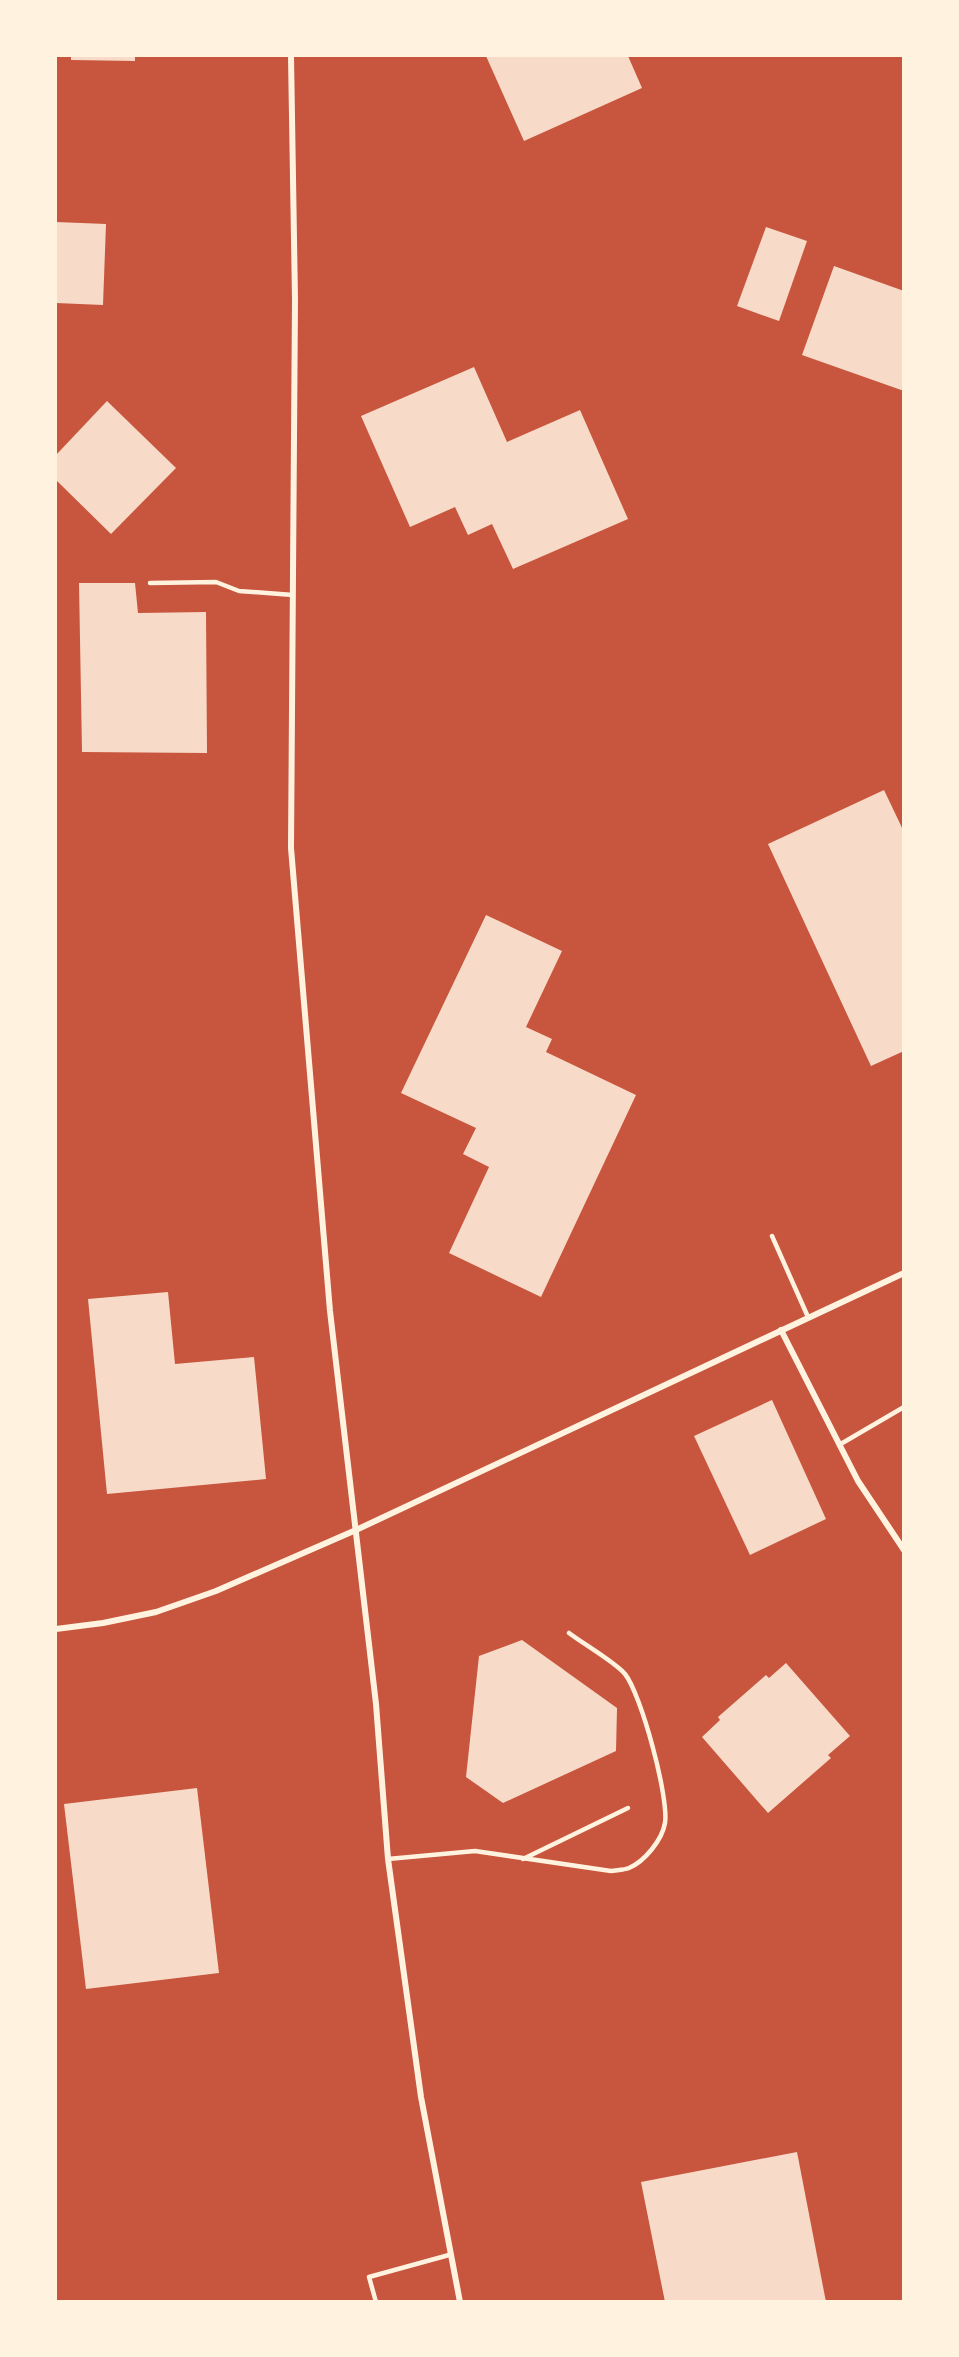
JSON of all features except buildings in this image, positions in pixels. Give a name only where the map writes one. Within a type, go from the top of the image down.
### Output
[{"type":"street","points":[[291,56],[295,300],[291,848],[330,1311],[376,1704],[388,1859],[421,2097],[460,2301]]},
{"type":"street","points":[[56,1629],[103,1623],[156,1612],[183,1604],[275,1567],[903,1273]]},
{"type":"street","points":[[781,1330],[858,1481],[903,1550]]},
{"type":"lane","points":[[150,583],[216,582],[239,591],[293,595]]},
{"type":"lane","points":[[772,1236],[808,1317]]},
{"type":"lane","points":[[839,1445],[903,1407]]},
{"type":"lane","points":[[388,1859],[475,1851],[611,1871],[629,1868],[646,1856],[659,1839],[665,1824],[665,1806],[648,1730],[638,1700],[624,1673],[569,1633]]},
{"type":"lane","points":[[523,1859],[628,1808]]},
{"type":"lane","points":[[376,2301],[369,2277],[450,2255]]}]
